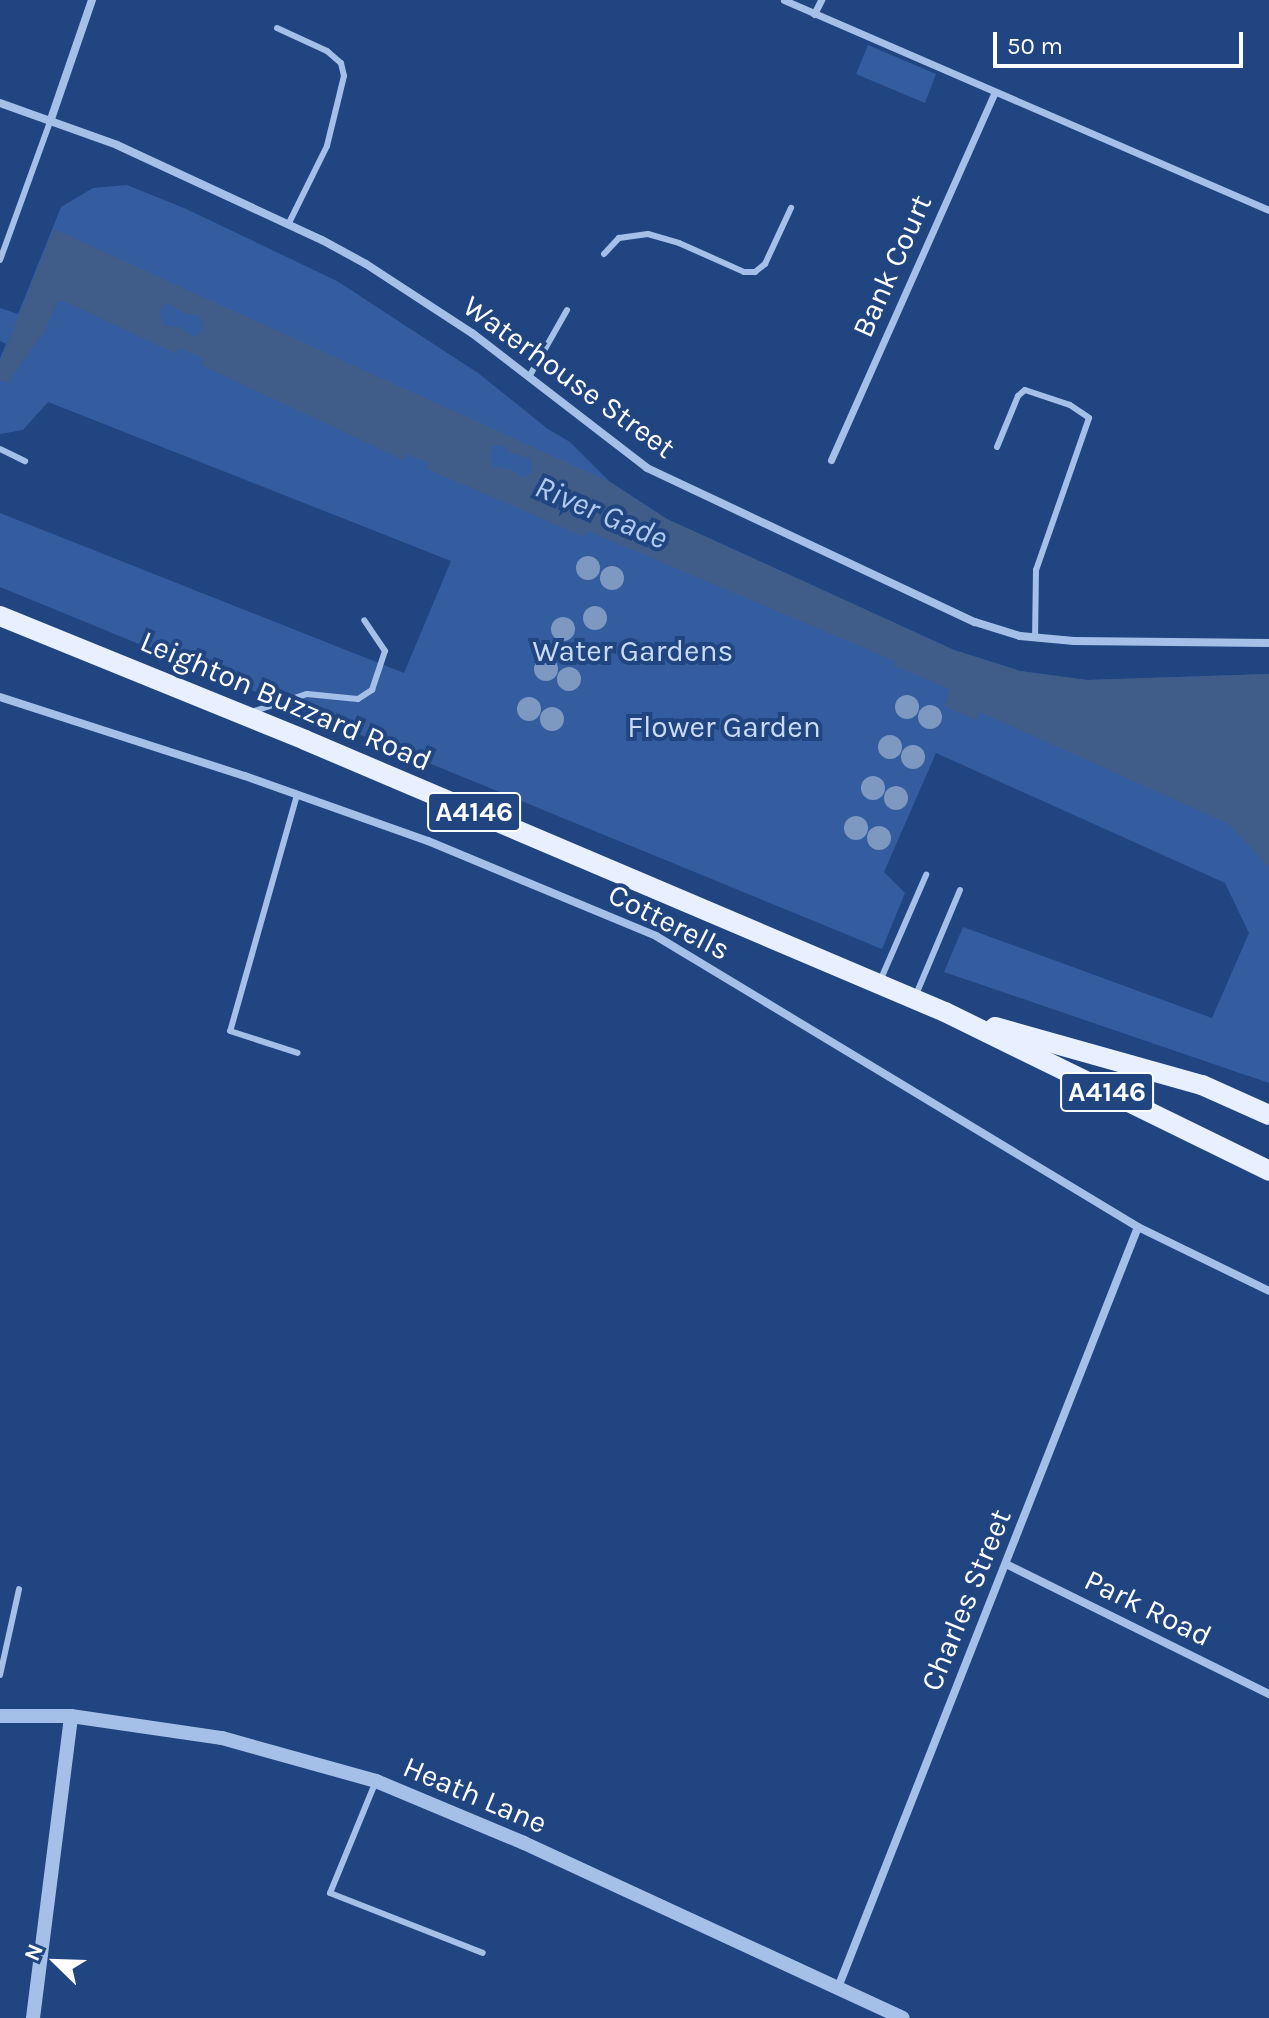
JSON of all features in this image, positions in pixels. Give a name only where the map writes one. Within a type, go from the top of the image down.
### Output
[{"type":"main road","name":"Leighton Buzzard Road","points":[[0,616],[244,715],[945,1012],[1269,1171]]},
{"type":"main road","name":"Leighton Buzzard Road","points":[[945,1012],[1202,1085],[1269,1115]]},
{"type":"street","points":[[50,122],[92,0]]},
{"type":"street","points":[[784,0],[1269,210]]},
{"type":"street","points":[[814,14],[821,0]]},
{"type":"street","name":"Bank Court","points":[[831,460],[995,92]]},
{"type":"street","name":"Waterhouse Street","points":[[0,103],[117,145],[366,264],[472,333],[647,468],[975,622],[1035,638],[1074,641],[1269,643]]},
{"type":"street","name":"Cotterells","points":[[0,697],[428,841],[656,936],[1138,1227],[1269,1291]]},
{"type":"street","name":"Charles Street","points":[[837,1990],[1138,1227]]},
{"type":"street","name":"Park Road","points":[[1006,1564],[1269,1694]]},
{"type":"street","name":"Heath Lane","points":[[0,1716],[71,1716],[222,1738],[376,1781],[524,1843],[902,2018]]},
{"type":"street","points":[[33,2018],[71,1716]]},
{"type":"lane","points":[[277,28],[327,51],[341,63],[344,76],[327,146],[288,225]]},
{"type":"lane","points":[[0,260],[50,122]]},
{"type":"lane","points":[[604,254],[619,238],[648,234],[679,243],[744,272],[755,272],[765,264],[791,208]]},
{"type":"lane","points":[[529,377],[567,310]]},
{"type":"lane","points":[[997,447],[1018,396],[1025,390],[1070,405],[1089,418],[1036,570],[1035,638]]},
{"type":"lane","points":[[0,449],[25,461]]},
{"type":"lane","points":[[244,715],[307,694],[358,699],[372,690],[385,651],[364,620]]},
{"type":"lane","points":[[297,795],[230,1031],[298,1053]]},
{"type":"lane","points":[[879,984],[926,875]]},
{"type":"lane","points":[[914,999],[960,890]]},
{"type":"lane","points":[[0,1675],[19,1589]]},
{"type":"lane","points":[[376,1781],[330,1893],[483,1953]]},
{"type":"green space","points":[[868,45],[936,74],[925,103],[856,74]]},
{"type":"green space","name":"Water Gardens","points":[[127,185],[184,208],[337,281],[478,373],[548,429],[570,442],[610,482],[667,519],[954,650],[1020,671],[1087,680],[1269,674],[1269,1083],[944,972],[963,927],[1212,1018],[1249,933],[1225,883],[936,753],[884,872],[905,893],[882,949],[0,587],[0,513],[404,673],[451,561],[48,402],[23,430],[0,434],[0,358],[6,344],[0,341],[0,308],[18,314],[61,207],[93,188]]},
{"type":"water","name":"Water Gardens","points":[[54,229],[610,482],[667,519],[954,650],[1020,671],[1087,680],[1269,674],[1269,867],[1229,824],[980,712],[976,720],[944,706],[950,689],[894,666],[895,661],[588,531],[585,537],[427,469],[429,463],[407,454],[404,460],[201,365],[203,358],[180,348],[177,354],[64,301],[57,303],[46,328],[8,383],[0,380],[0,363]],"holes":[[[167,303],[184,313],[200,316],[203,330],[194,337],[179,327],[163,325],[160,311]],[[501,445],[510,453],[530,458],[533,472],[523,478],[509,469],[493,467],[489,453],[493,446]]]},
{"type":"water label","name":"River Gade","points":[[601,513]]},
{"type":"park label","name":"Flower Garden","points":[[724,727]]}]
